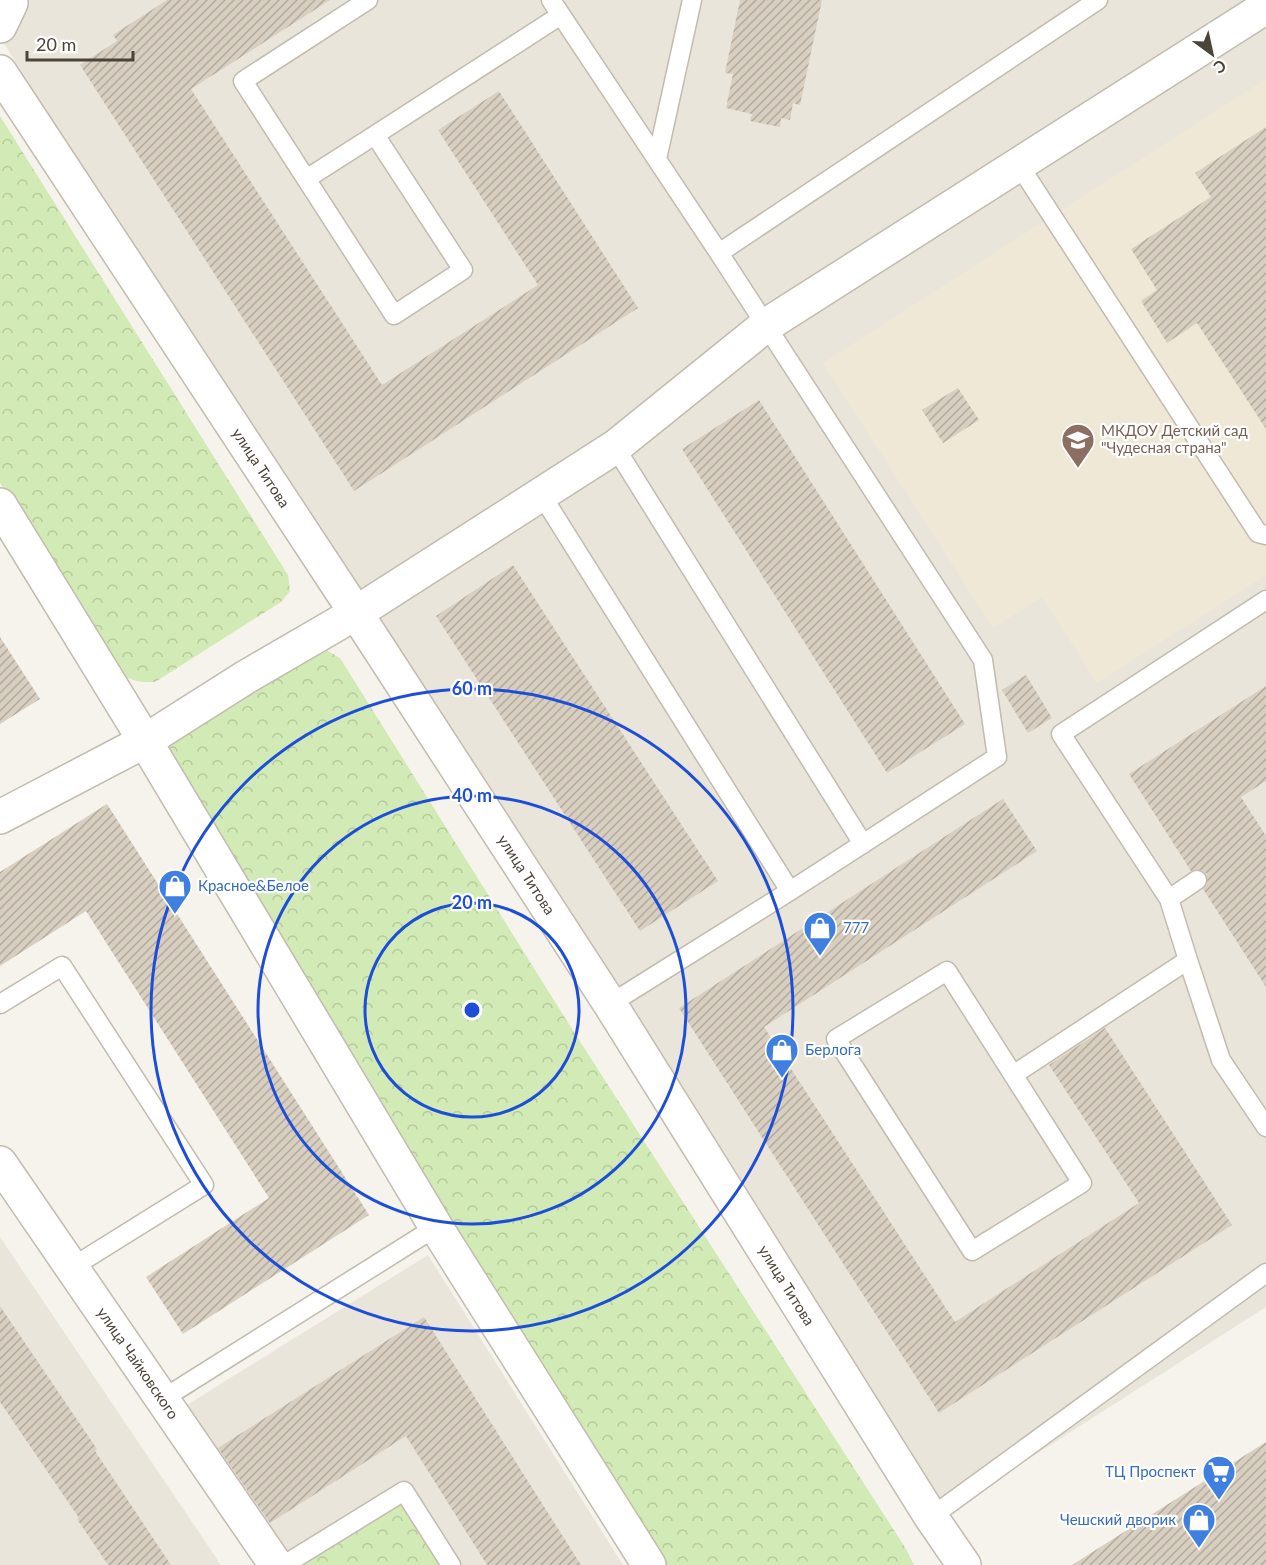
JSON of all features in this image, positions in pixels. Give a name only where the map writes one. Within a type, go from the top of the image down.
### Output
[{"type":"street","points":[[0,817],[145,741],[246,677],[356,613],[615,447],[765,326],[1266,7]]},
{"type":"street","name":"улица Титова","points":[[0,72],[610,1004],[931,1517],[964,1565]]},
{"type":"street","points":[[0,506],[145,741],[436,1227],[648,1565]]},
{"type":"street","name":"улица Чайковского","points":[[0,1163],[276,1565]]},
{"type":"lane","points":[[368,0],[243,81],[394,315],[463,270],[375,135]]},
{"type":"lane","points":[[657,159],[692,0]]},
{"type":"lane","points":[[719,253],[1098,0]]},
{"type":"lane","points":[[306,179],[375,135],[556,8],[719,253],[983,660],[997,757],[610,1004]]},
{"type":"lane","points":[[1019,165],[1258,533],[1266,535]]},
{"type":"lane","points":[[615,447],[863,844]]},
{"type":"lane","points":[[541,494],[790,891]]},
{"type":"lane","points":[[1266,600],[1061,734],[1169,899],[1221,1060],[1266,1127]]},
{"type":"lane","points":[[1169,899],[1197,880]]},
{"type":"lane","points":[[1013,1075],[1188,960]]},
{"type":"lane","points":[[0,1004],[62,966],[204,1185],[71,1268]]},
{"type":"lane","points":[[947,971],[1013,1075],[1082,1183],[972,1251],[836,1039],[947,971]]},
{"type":"lane","points":[[161,1400],[436,1227]]},
{"type":"lane","points":[[931,1517],[1266,1273]]},
{"type":"lane","points":[[284,1565],[404,1491],[451,1565]]},
{"type":"shaded area","points":[[0,0],[1266,0],[1266,1307],[933,1520],[0,37]]},
{"type":"shaded area","name":"МКДОУ Детский сад \"Чудесная страна\"","points":[[1266,79],[1266,575],[1097,683],[1042,597],[993,628],[823,363]]},
{"type":"shaded area","points":[[0,1237],[221,1565],[0,1565]]},
{"type":"shaded area","points":[[428,1255],[623,1565],[293,1565],[187,1405]]},
{"type":"green space","points":[[0,116],[288,575],[290,591],[281,602],[155,682],[127,678],[105,661],[0,483]]},
{"type":"green space","points":[[313,650],[326,650],[340,658],[572,1029],[906,1549],[914,1565],[664,1565],[165,758],[171,745],[181,734]]},
{"type":"green space","points":[[402,1501],[443,1565],[301,1565],[300,1563]]},
{"type":"building","points":[[167,0],[330,0],[191,89],[382,385],[538,285],[438,130],[499,91],[638,308],[354,491],[80,65],[117,41],[113,35]]},
{"type":"building","points":[[740,0],[822,0],[800,105],[793,103],[790,120],[781,118],[780,127],[750,121],[752,114],[726,108],[733,74],[725,73]]},
{"type":"building","points":[[1266,127],[1266,429],[1197,323],[1167,343],[1141,301],[1157,290],[1131,249],[1211,197],[1195,173]]},
{"type":"building","points":[[958,388],[979,420],[943,443],[922,410]]},
{"type":"building","points":[[759,400],[965,724],[887,773],[682,449]]},
{"type":"building","points":[[513,565],[718,881],[640,931],[436,616]]},
{"type":"building","points":[[0,637],[40,699],[0,724]]},
{"type":"building","points":[[1026,675],[1052,718],[1028,733],[1002,690]]},
{"type":"building","points":[[1266,686],[1266,781],[1241,797],[1266,836],[1266,987],[1203,889],[1207,884],[1207,874],[1201,870],[1191,871],[1129,774]]},
{"type":"building","points":[[1003,799],[1037,851],[764,1027],[955,1322],[1139,1203],[1049,1065],[1105,1028],[1232,1225],[939,1413],[679,1008]]},
{"type":"building","points":[[107,804],[369,1215],[183,1334],[146,1277],[269,1198],[86,911],[0,966],[0,872]]},
{"type":"building","points":[[0,1306],[97,1449],[95,1451],[171,1565],[108,1565],[77,1519],[79,1518],[0,1402]]},
{"type":"building","points":[[424,1317],[581,1565],[487,1565],[406,1436],[270,1523],[218,1448]]},
{"type":"building","name":"ТЦ Проспект","points":[[1266,1442],[1266,1565],[1072,1565]]},
{"type":"place","name":"МКДОУ Детский сад \"Чудесная страна\"","points":[[1078,469]]},
{"type":"place","name":"Красное&Белое","points":[[175,915]]},
{"type":"place","name":"777","points":[[820,957]]},
{"type":"place","name":"Берлога","points":[[782,1079]]},
{"type":"place","name":"ТЦ Проспект","points":[[1219,1501]]},
{"type":"place","name":"Чешский дворик","points":[[1199,1549]]}]
